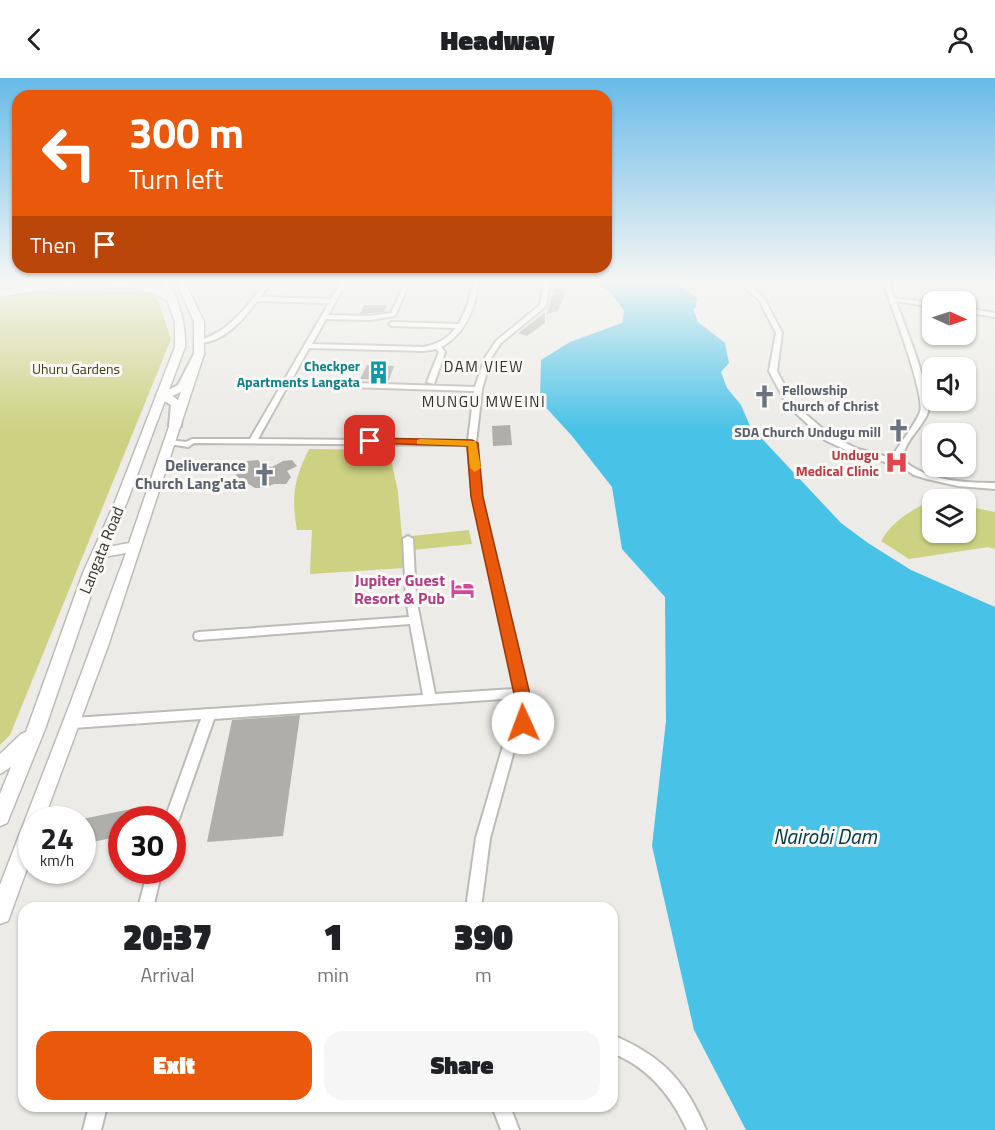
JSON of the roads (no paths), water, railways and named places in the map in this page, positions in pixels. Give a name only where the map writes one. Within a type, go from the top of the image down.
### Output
[{"type":"main road","name":"Langata Road","points":[[0,817],[36,729],[98,553],[162,396],[180,347],[182,331]]},
{"type":"main road","name":"Langata Road","points":[[39,806],[73,723],[168,447],[199,348],[199,331]]},
{"type":"main road","points":[[162,396],[183,387],[199,348]]},
{"type":"main road","points":[[162,396],[177,403],[175,426]]},
{"type":"main road","points":[[98,553],[134,547]]},
{"type":"main road","points":[[0,766],[36,729]]},
{"type":"main road","points":[[0,913],[18,864]]},
{"type":"street","points":[[199,348],[226,331]]},
{"type":"street","points":[[252,441],[316,331]]},
{"type":"street","points":[[308,346],[424,350],[438,347],[452,338],[456,331]]},
{"type":"street","points":[[474,902],[483,838],[509,746],[525,718],[522,693],[477,497],[472,443],[478,389],[488,358],[498,342],[512,331]]},
{"type":"street","points":[[778,331],[773,371],[791,405],[828,438],[855,451],[902,464],[946,480],[975,486],[995,486]]},
{"type":"street","points":[[902,464],[898,458],[899,452],[924,412],[925,403],[904,331]]},
{"type":"street","points":[[431,382],[442,352],[438,347]]},
{"type":"street","points":[[285,383],[478,389]]},
{"type":"street","points":[[168,447],[188,447],[192,441],[472,443]]},
{"type":"street","points":[[408,540],[411,598],[430,700]]},
{"type":"street","points":[[199,636],[416,620]]},
{"type":"street","points":[[73,723],[522,693]]},
{"type":"street","points":[[176,806],[208,715]]},
{"type":"street","points":[[147,902],[151,884]]},
{"type":"street","points":[[618,1046],[636,1053],[661,1072],[685,1105],[697,1130]]},
{"type":"street","points":[[93,1130],[97,1112]]},
{"type":"street","points":[[503,1112],[510,1130]]},
{"type":"water","name":"Nairobi Dam","points":[[600,331],[710,331],[725,343],[729,363],[721,372],[727,388],[741,405],[750,426],[841,523],[911,570],[995,607],[995,1130],[746,1130],[694,1030],[652,846],[666,721],[665,597],[622,549],[612,487],[572,436],[540,401],[541,360],[570,342]]},
{"type":"place","name":"Checkper Apartments Langata","points":[[378,373]]},
{"type":"place","name":"Fellowship Church of Christ","points":[[764,397]]},
{"type":"place","name":"SDA Church Undugu mill","points":[[899,431]]},
{"type":"place","name":"Undugu Medical Clinic","points":[[897,462]]},
{"type":"place","name":"Deliverance Church Lang'ata","points":[[264,474]]},
{"type":"place","name":"Jupiter Guest Resort & Pub","points":[[463,589]]},
{"type":"district","name":"DAM VIEW","points":[[484,366]]},
{"type":"district","name":"MUNGU MWEINI","points":[[484,401]]},
{"type":"park label","name":"Uhuru Gardens","points":[[76,368]]}]
